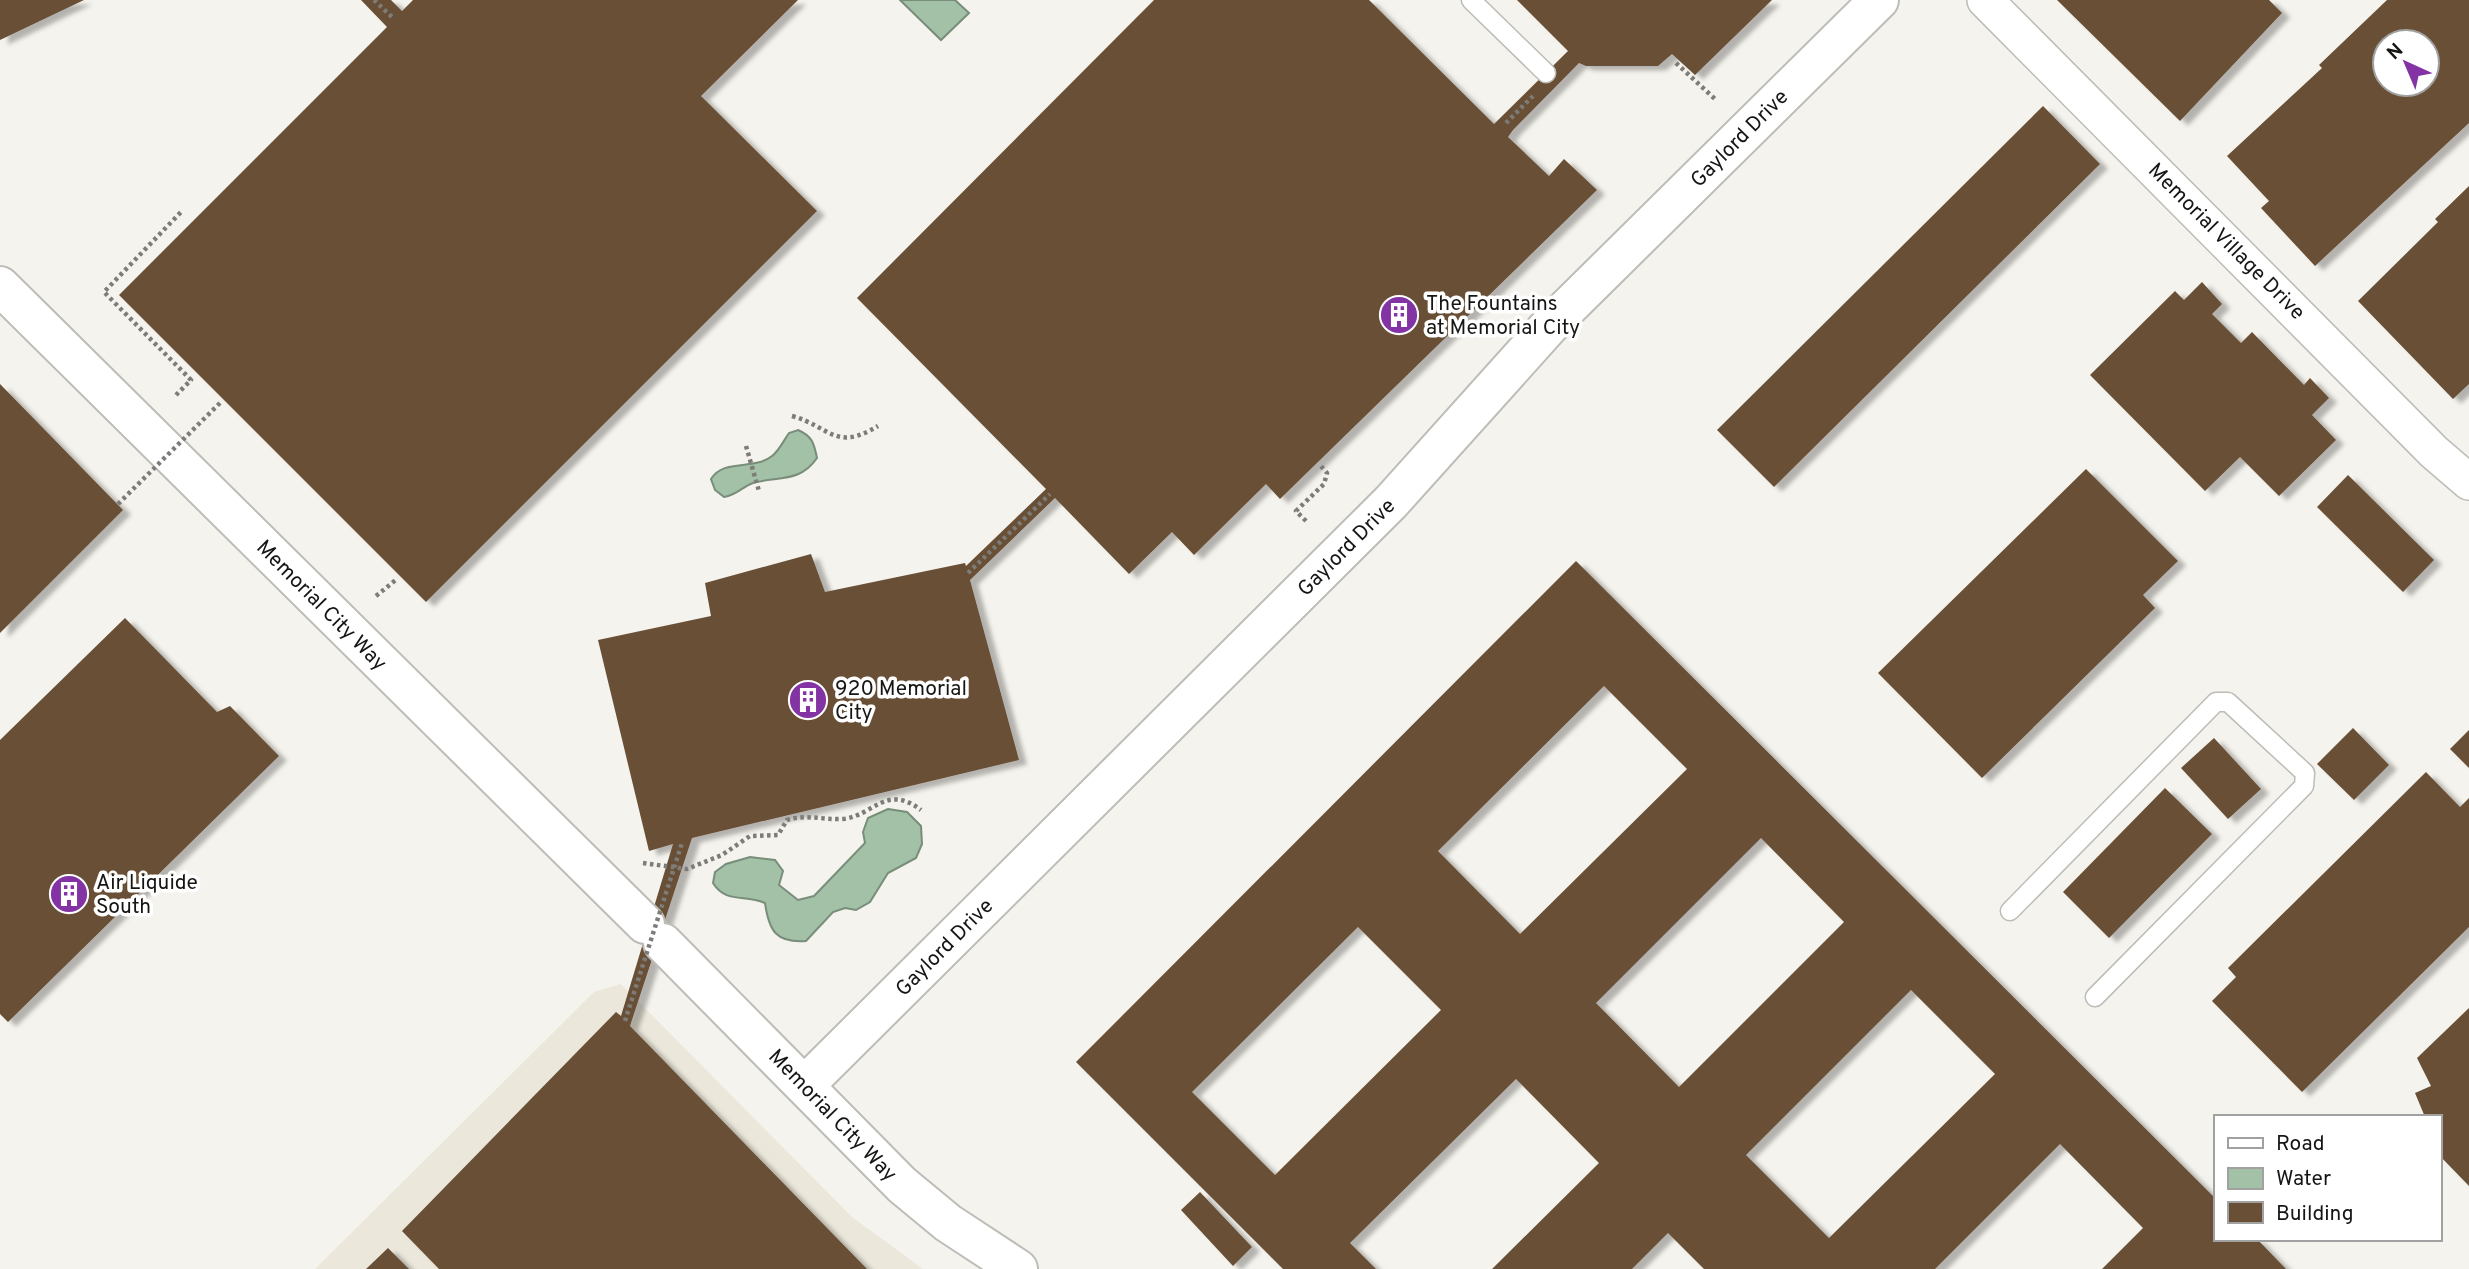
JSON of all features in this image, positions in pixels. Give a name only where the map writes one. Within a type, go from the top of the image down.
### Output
[{"type":"street","name":"Gaylord Drive","points":[[805,1085],[1383,511],[1550,325],[1878,0]]},
{"type":"street","name":"Memorial Village Drive","points":[[1985,0],[2434,452],[2469,482]]},
{"type":"street","name":"Memorial City Way","points":[[0,286],[654,934],[902,1185],[948,1223],[1018,1269]]},
{"type":"lane","points":[[1471,0],[1546,73]]},
{"type":"lane","points":[[2010,911],[2216,702],[2228,702],[2305,774],[2304,786],[2095,997]]},
{"type":"path","points":[[374,0],[394,19]]},
{"type":"path","points":[[1676,63],[1715,99]]},
{"type":"path","points":[[176,395],[191,380],[104,292],[182,211]]},
{"type":"path","points":[[118,504],[222,401]]},
{"type":"path","points":[[792,416],[830,436],[845,439],[859,438],[878,426]]},
{"type":"path","points":[[746,446],[759,491]]},
{"type":"path","points":[[1306,521],[1296,511],[1324,484],[1327,473],[1320,465]]},
{"type":"path","points":[[968,573],[1050,494]]},
{"type":"path","points":[[376,596],[397,579]]},
{"type":"path","points":[[643,863],[687,869],[722,855],[750,836],[778,835],[787,820],[802,816],[841,819],[897,799],[911,803],[921,810]]},
{"type":"path","points":[[625,1021],[682,843]]},
{"type":"shaded area","points":[[621,984],[852,1217],[923,1269],[315,1269],[594,992]]},
{"type":"water","points":[[900,0],[955,0],[969,13],[941,40]]},
{"type":"water","points":[[798,430],[812,441],[815,448],[817,458],[810,466],[796,475],[753,483],[724,497],[715,490],[711,479],[717,473],[731,466],[756,463],[772,456],[789,433]]},
{"type":"water","points":[[888,809],[907,812],[921,826],[922,844],[916,858],[888,873],[870,902],[856,910],[845,908],[833,912],[806,941],[788,940],[776,933],[769,921],[765,903],[724,894],[713,883],[715,872],[726,864],[750,857],[775,860],[783,871],[779,885],[798,900],[814,896],[865,843],[863,832],[868,818]]},
{"type":"building","points":[[0,0],[84,0],[0,40]]},
{"type":"building","points":[[361,0],[391,0],[402,11],[413,0],[798,0],[701,96],[817,211],[426,602],[119,295],[387,27]]},
{"type":"building","points":[[1154,0],[1369,0],[1494,124],[1568,51],[1517,0],[1772,0],[1695,75],[1672,54],[1658,66],[1586,66],[1579,63],[1508,137],[1549,176],[1564,159],[1597,190],[1280,499],[1266,484],[1194,555],[1172,532],[1129,574],[1055,498],[970,580],[1019,760],[692,838],[630,1026],[867,1269],[439,1269],[402,1231],[616,1012],[621,1016],[673,844],[649,851],[598,640],[711,616],[705,583],[811,554],[825,592],[965,563],[966,566],[1046,489],[857,298]]},
{"type":"building","points":[[2057,0],[2269,0],[2282,13],[2180,121]]},
{"type":"building","points":[[2387,0],[2469,0],[2469,123],[2315,266],[2261,208],[2269,201],[2227,156],[2322,68],[2319,65]]},
{"type":"building","points":[[2043,106],[2100,164],[1774,487],[1717,430]]},
{"type":"building","points":[[2469,186],[2469,384],[2453,399],[2358,301],[2438,222],[2435,219]]},
{"type":"building","points":[[2202,282],[2222,304],[2212,314],[2241,343],[2252,332],[2304,385],[2310,378],[2329,398],[2312,415],[2336,440],[2279,496],[2240,457],[2205,491],[2090,375],[2175,291],[2184,300]]},
{"type":"building","points":[[0,384],[123,510],[0,633]]},
{"type":"building","points":[[2086,469],[2178,561],[2143,595],[2155,608],[1982,778],[1878,673]]},
{"type":"building","points":[[2348,475],[2434,560],[2403,592],[2317,507]]},
{"type":"building","points":[[1576,561],[2214,1197],[2214,1241],[2259,1241],[2286,1269],[2102,1269],[2143,1228],[2060,1144],[1935,1269],[1704,1269],[1668,1233],[1632,1269],[1492,1269],[1599,1163],[1516,1079],[1350,1243],[1376,1269],[1283,1269],[1076,1062]],"holes":[[[1604,686],[1687,769],[1520,934],[1438,851]],[[1761,838],[1844,922],[1679,1087],[1596,1003]],[[1358,927],[1441,1010],[1275,1175],[1192,1092]],[[1911,990],[1995,1074],[1829,1238],[1746,1155]]]},
{"type":"building","name":"Air Liquide South","points":[[125,618],[217,712],[230,706],[279,756],[8,1022],[0,1014],[0,740]]},
{"type":"building","points":[[2353,728],[2389,765],[2354,800],[2317,764]]},
{"type":"building","points":[[2469,730],[2469,768],[2450,749]]},
{"type":"building","points":[[2214,738],[2261,789],[2228,819],[2181,768]]},
{"type":"building","points":[[2426,772],[2460,807],[2469,798],[2469,927],[2302,1092],[2212,1001],[2236,977],[2228,968]]},
{"type":"building","points":[[2165,788],[2212,834],[2109,938],[2063,892]]},
{"type":"building","points":[[2469,1008],[2469,1186],[2441,1157],[2441,1115],[2424,1115],[2415,1093],[2431,1086],[2417,1058]]},
{"type":"building","points":[[1200,1192],[1252,1247],[1233,1266],[1181,1210]]},
{"type":"building","points":[[388,1248],[409,1269],[366,1269]]},
{"type":"place","name":"The Fountains at Memorial City","points":[[1399,315]]},
{"type":"place","name":"920 Memorial City","points":[[808,700]]},
{"type":"place","name":"Air Liquide South","points":[[69,894]]}]
